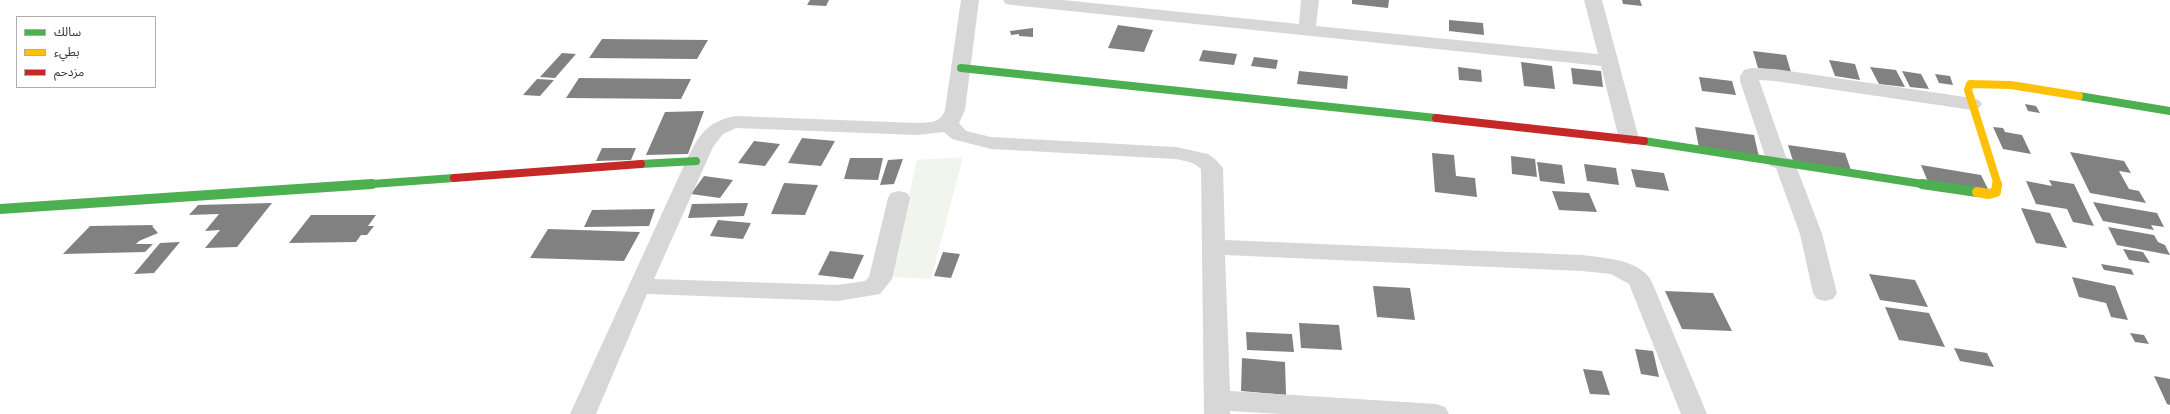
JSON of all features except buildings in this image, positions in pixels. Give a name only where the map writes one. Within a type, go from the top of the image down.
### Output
[{"type":"street","points":[[583,414],[696,160],[705,143],[716,128],[727,122],[917,128],[940,127],[948,124],[953,120],[955,110],[970,0]]},
{"type":"street","points":[[1012,0],[1609,61]]},
{"type":"street","points":[[1307,29],[1310,0]]},
{"type":"street","points":[[1593,0],[1629,139]]},
{"type":"street","points":[[961,68],[1629,139],[1961,191],[1994,194],[1998,190],[1996,176],[1972,104],[1968,86],[1973,83],[2022,86],[2170,111]]},
{"type":"street","points":[[1825,293],[1811,234],[1781,163],[1749,76],[1751,74],[1775,75],[1972,104]]},
{"type":"street","points":[[948,124],[959,134],[972,139],[991,142],[1164,152],[1201,158],[1208,161],[1212,168],[1217,407],[1436,414]]},
{"type":"street","points":[[0,209],[536,173],[576,167],[696,160]]},
{"type":"street","points":[[639,286],[838,293],[872,288],[880,278],[899,198]]},
{"type":"street","points":[[1213,247],[1582,263],[1619,268],[1632,273],[1639,280],[1694,414]]},
{"type":"shaded area","points":[[963,157],[931,279],[890,277],[917,160]]},
{"type":"traffic: fast","points":[[961,68],[1436,118]]},
{"type":"traffic: fast","points":[[2079,96],[2170,111]]},
{"type":"traffic: fast","points":[[1644,141],[1977,192]]},
{"type":"traffic: fast","points":[[641,164],[696,161]]},
{"type":"traffic: fast","points":[[0,209],[454,178]]},
{"type":"traffic: slow","points":[[1977,192],[1989,194],[1996,192],[1998,186],[1968,90],[1970,84],[1984,83],[2011,85],[2079,96]]},
{"type":"traffic: jam","points":[[1436,118],[1644,141]]},
{"type":"traffic: jam","points":[[454,178],[641,164]]}]
